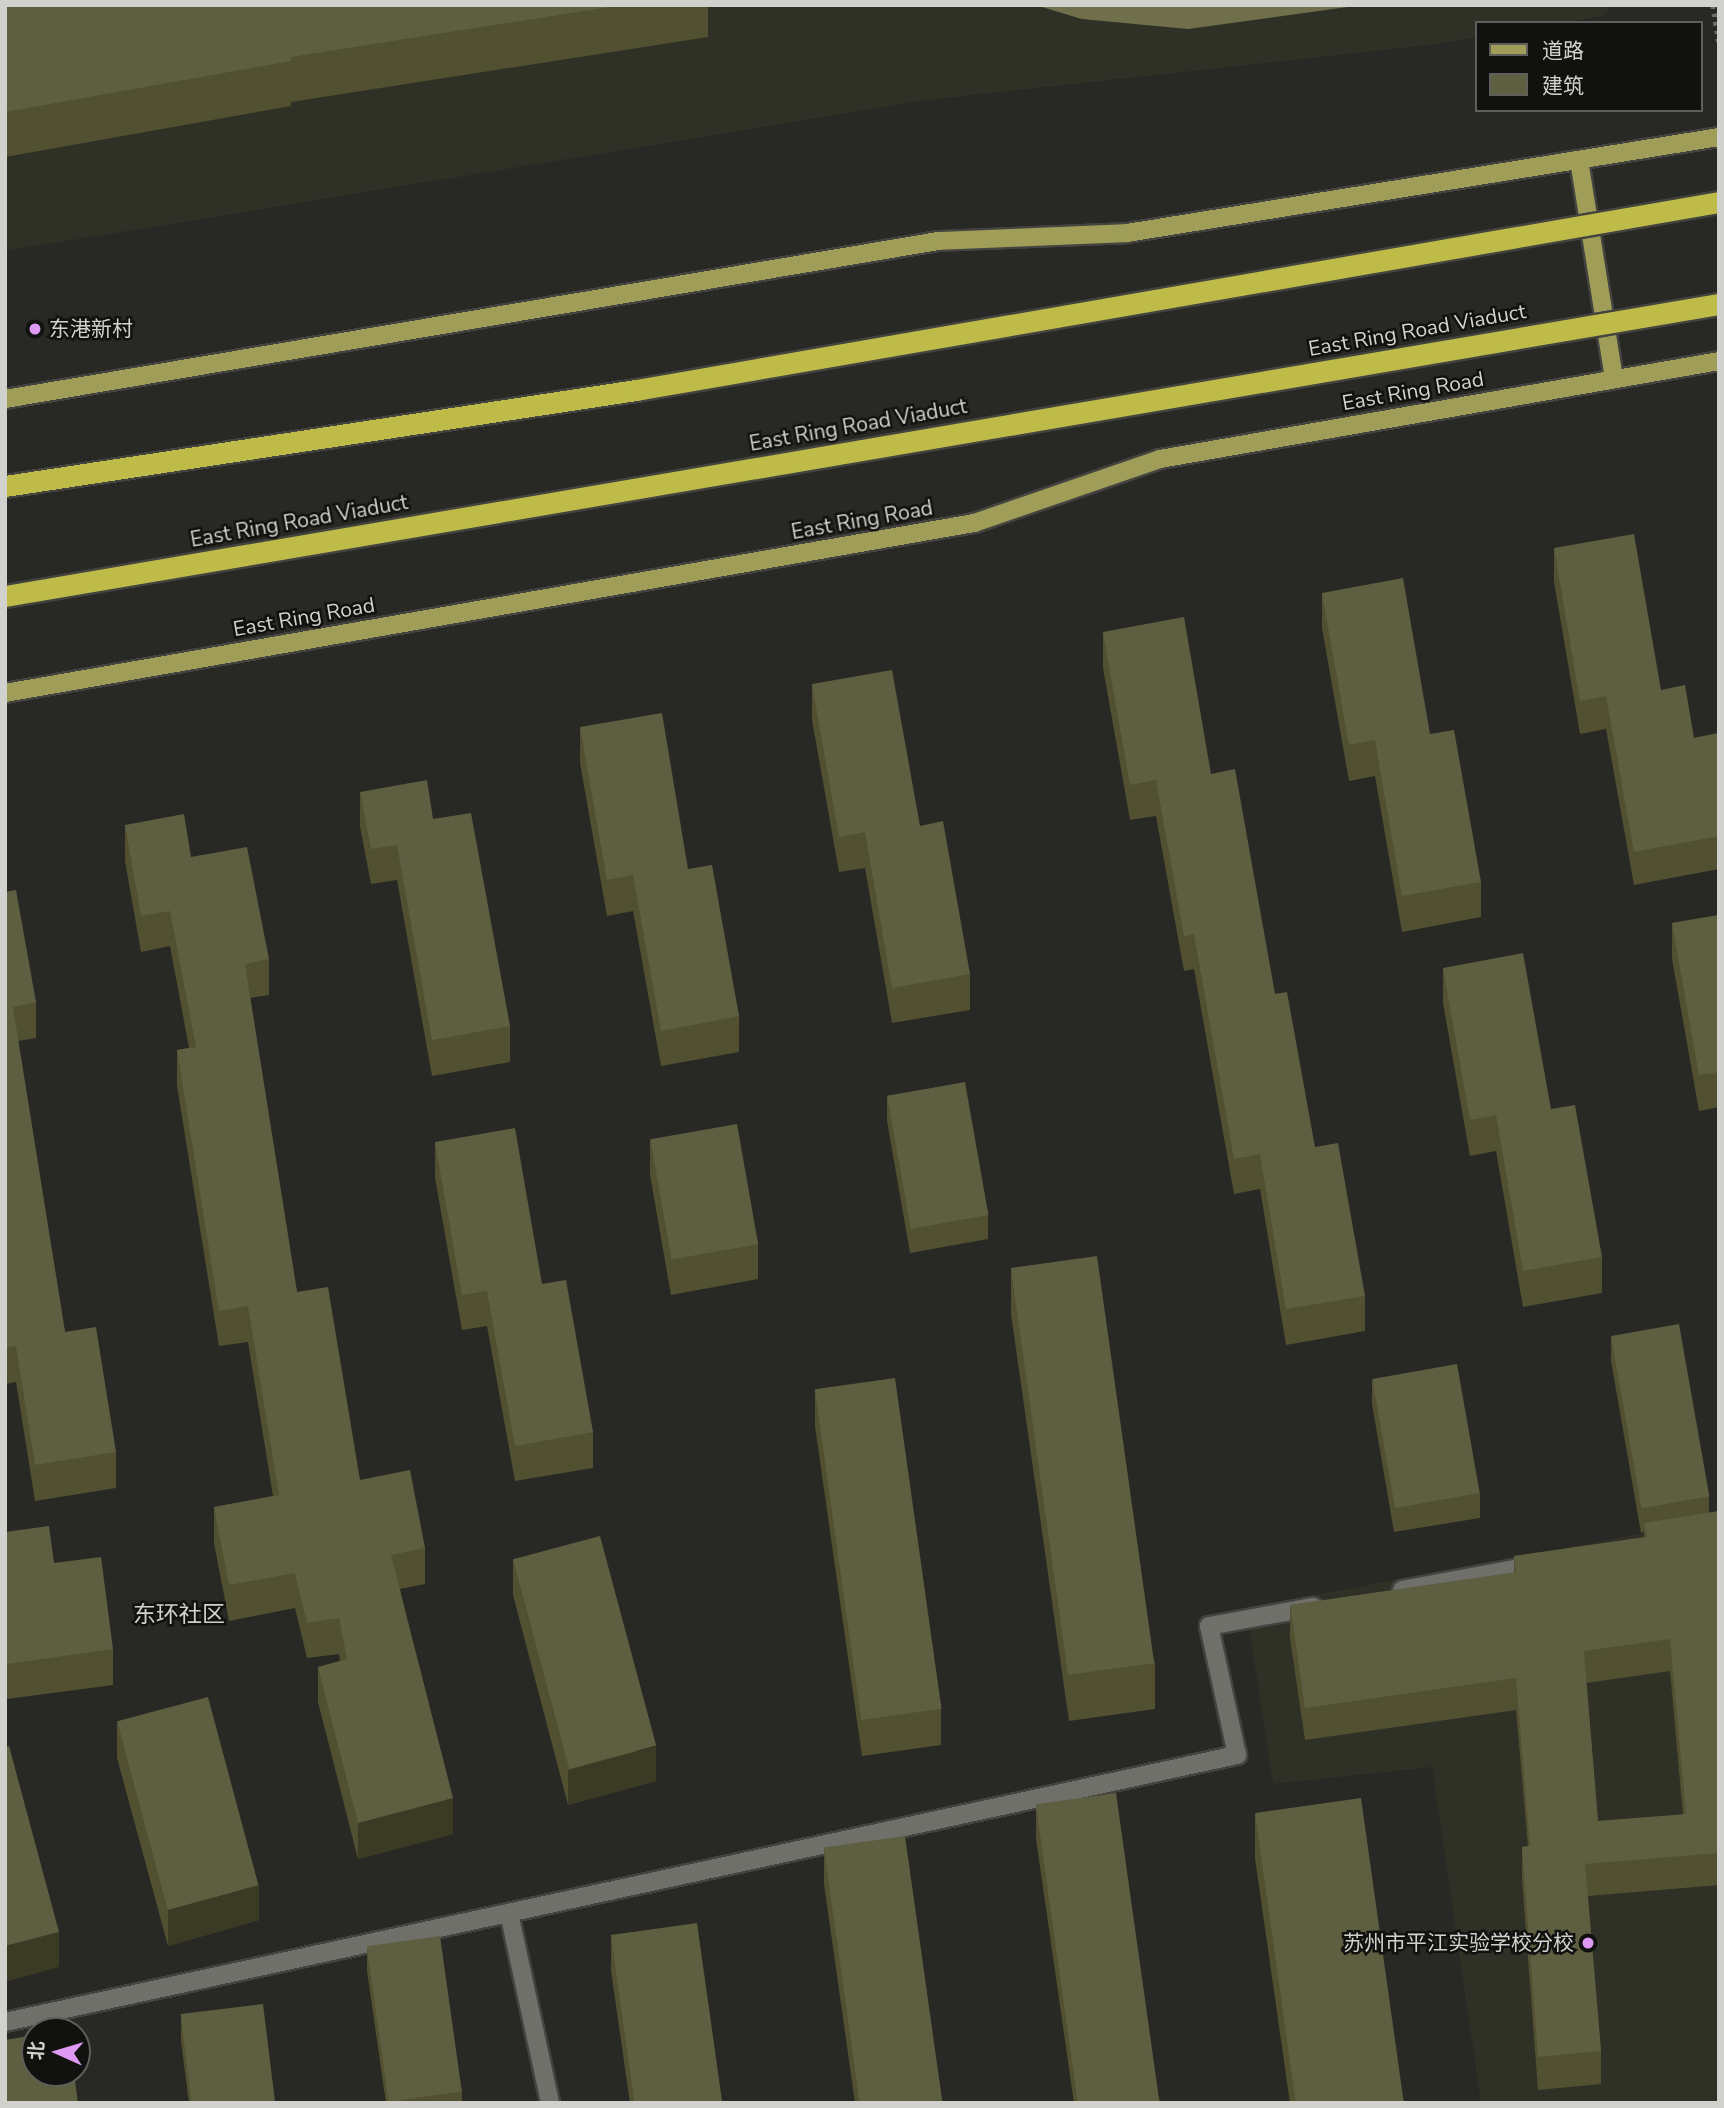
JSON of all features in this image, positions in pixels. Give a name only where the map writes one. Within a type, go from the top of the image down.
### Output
[{"type":"highway","points":[[5,486],[650,388],[1719,202]]},
{"type":"highway","name":"East Ring Road Viaduct","points":[[5,596],[1719,303]]},
{"type":"main road","points":[[5,399],[938,241],[1127,233],[1719,137]]},
{"type":"main road","points":[[1579,160],[1614,379]]},
{"type":"main road","name":"East Ring Road","points":[[5,692],[974,523],[1160,459],[1719,361]]},
{"type":"street","points":[[1384,1593],[1558,1561]]},
{"type":"street","points":[[5,2022],[1237,1755],[1209,1626],[1330,1604]]},
{"type":"street","points":[[509,1913],[550,2103]]},
{"type":"path","points":[[1713,5],[1719,42]]},
{"type":"shaded area","points":[[5,5],[1612,5],[1603,16],[1574,21],[1476,21],[1476,37],[1429,45],[928,100],[5,251]]},
{"type":"shaded area","points":[[1035,5],[1362,5],[1188,29],[1082,19]]},
{"type":"shaded area","name":"苏州市平江实验学校分校","points":[[1719,1519],[1719,2103],[1481,2103],[1432,1767],[1273,1784],[1246,1608]]},
{"type":"building","points":[[5,5],[622,5],[291,57],[291,61],[5,112]]},
{"type":"building","points":[[1634,534],[1661,690],[1685,685],[1694,738],[1719,733],[1719,836],[1634,852],[1606,696],[1580,701],[1554,548]]},
{"type":"building","points":[[1403,578],[1430,734],[1454,730],[1481,882],[1402,896],[1375,740],[1349,745],[1322,593]]},
{"type":"building","points":[[1184,617],[1211,774],[1235,769],[1275,994],[1287,992],[1315,1147],[1338,1143],[1365,1296],[1286,1309],[1260,1154],[1234,1159],[1194,934],[1184,936],[1156,780],[1130,785],[1103,632]]},
{"type":"building","points":[[892,670],[920,826],[943,821],[970,974],[892,988],[865,832],[839,837],[812,684]]},
{"type":"building","points":[[662,713],[688,869],[712,865],[739,1016],[661,1031],[633,875],[607,880],[580,727]]},
{"type":"building","points":[[427,780],[433,819],[471,813],[510,1026],[432,1040],[397,845],[371,849],[360,792]]},
{"type":"building","points":[[184,814],[191,857],[247,847],[269,959],[245,964],[297,1292],[328,1287],[360,1480],[410,1470],[425,1548],[391,1555],[453,1798],[358,1823],[318,1667],[347,1659],[339,1618],[307,1623],[295,1573],[229,1585],[214,1507],[279,1495],[248,1306],[219,1311],[177,1050],[196,1047],[170,911],[141,916],[125,825]]},
{"type":"building","points":[[16,890],[36,1002],[13,1007],[65,1332],[96,1327],[116,1452],[35,1465],[16,1346],[5,1348],[5,892]]},
{"type":"building","points":[[1719,915],[1719,1072],[1699,1075],[1672,923]]},
{"type":"building","points":[[1523,953],[1551,1109],[1575,1105],[1602,1257],[1523,1271],[1496,1115],[1470,1120],[1443,968]]},
{"type":"building","points":[[965,1082],[988,1215],[911,1229],[887,1096]]},
{"type":"building","points":[[737,1124],[758,1244],[672,1259],[650,1139]]},
{"type":"building","points":[[515,1128],[542,1284],[566,1280],[593,1432],[515,1446],[487,1291],[462,1295],[435,1142]]},
{"type":"building","points":[[1097,1256],[1154,1663],[1068,1675],[1011,1268]]},
{"type":"building","points":[[1679,1324],[1709,1496],[1641,1508],[1611,1336]]},
{"type":"building","points":[[1457,1364],[1480,1493],[1395,1508],[1372,1379]]},
{"type":"building","points":[[895,1378],[941,1709],[861,1720],[815,1389]]},
{"type":"building","points":[[1719,1511],[1719,1853],[1585,1864],[1601,2051],[1538,2057],[1522,1847],[1530,1846],[1516,1678],[1305,1708],[1290,1605],[1516,1572],[1514,1556],[1647,1537],[1644,1523]],"holes":[[[1670,1639],[1686,1814],[1598,1821],[1584,1651]]]},
{"type":"building","points":[[49,1526],[54,1563],[101,1557],[113,1649],[7,1664],[5,1532]]},
{"type":"building","points":[[600,1536],[656,1746],[569,1769],[513,1559]]},
{"type":"building","points":[[208,1697],[258,1885],[168,1910],[117,1721]]},
{"type":"building","points":[[9,1746],[59,1932],[5,1946],[5,1747]]},
{"type":"building","points":[[1116,1793],[1160,2103],[1078,2103],[1036,1804]]},
{"type":"building","points":[[1361,1798],[1404,2103],[1296,2103],[1255,1813]]},
{"type":"building","points":[[905,1836],[943,2103],[860,2103],[824,1847]]},
{"type":"building","points":[[697,1923],[722,2103],[634,2103],[611,1935]]},
{"type":"building","points":[[440,1936],[462,2091],[389,2102],[367,1946]]},
{"type":"building","points":[[263,2004],[275,2103],[192,2103],[181,2014]]},
{"type":"building","points":[[21,2037],[21,2087],[76,2087],[78,2103],[5,2103],[5,2040]]},
{"type":"place","name":"东港新村","points":[[35,329]]},
{"type":"place","name":"苏州市平江实验学校分校","points":[[1588,1943]]},
{"type":"district","name":"东环社区","points":[[179,1615]]}]
